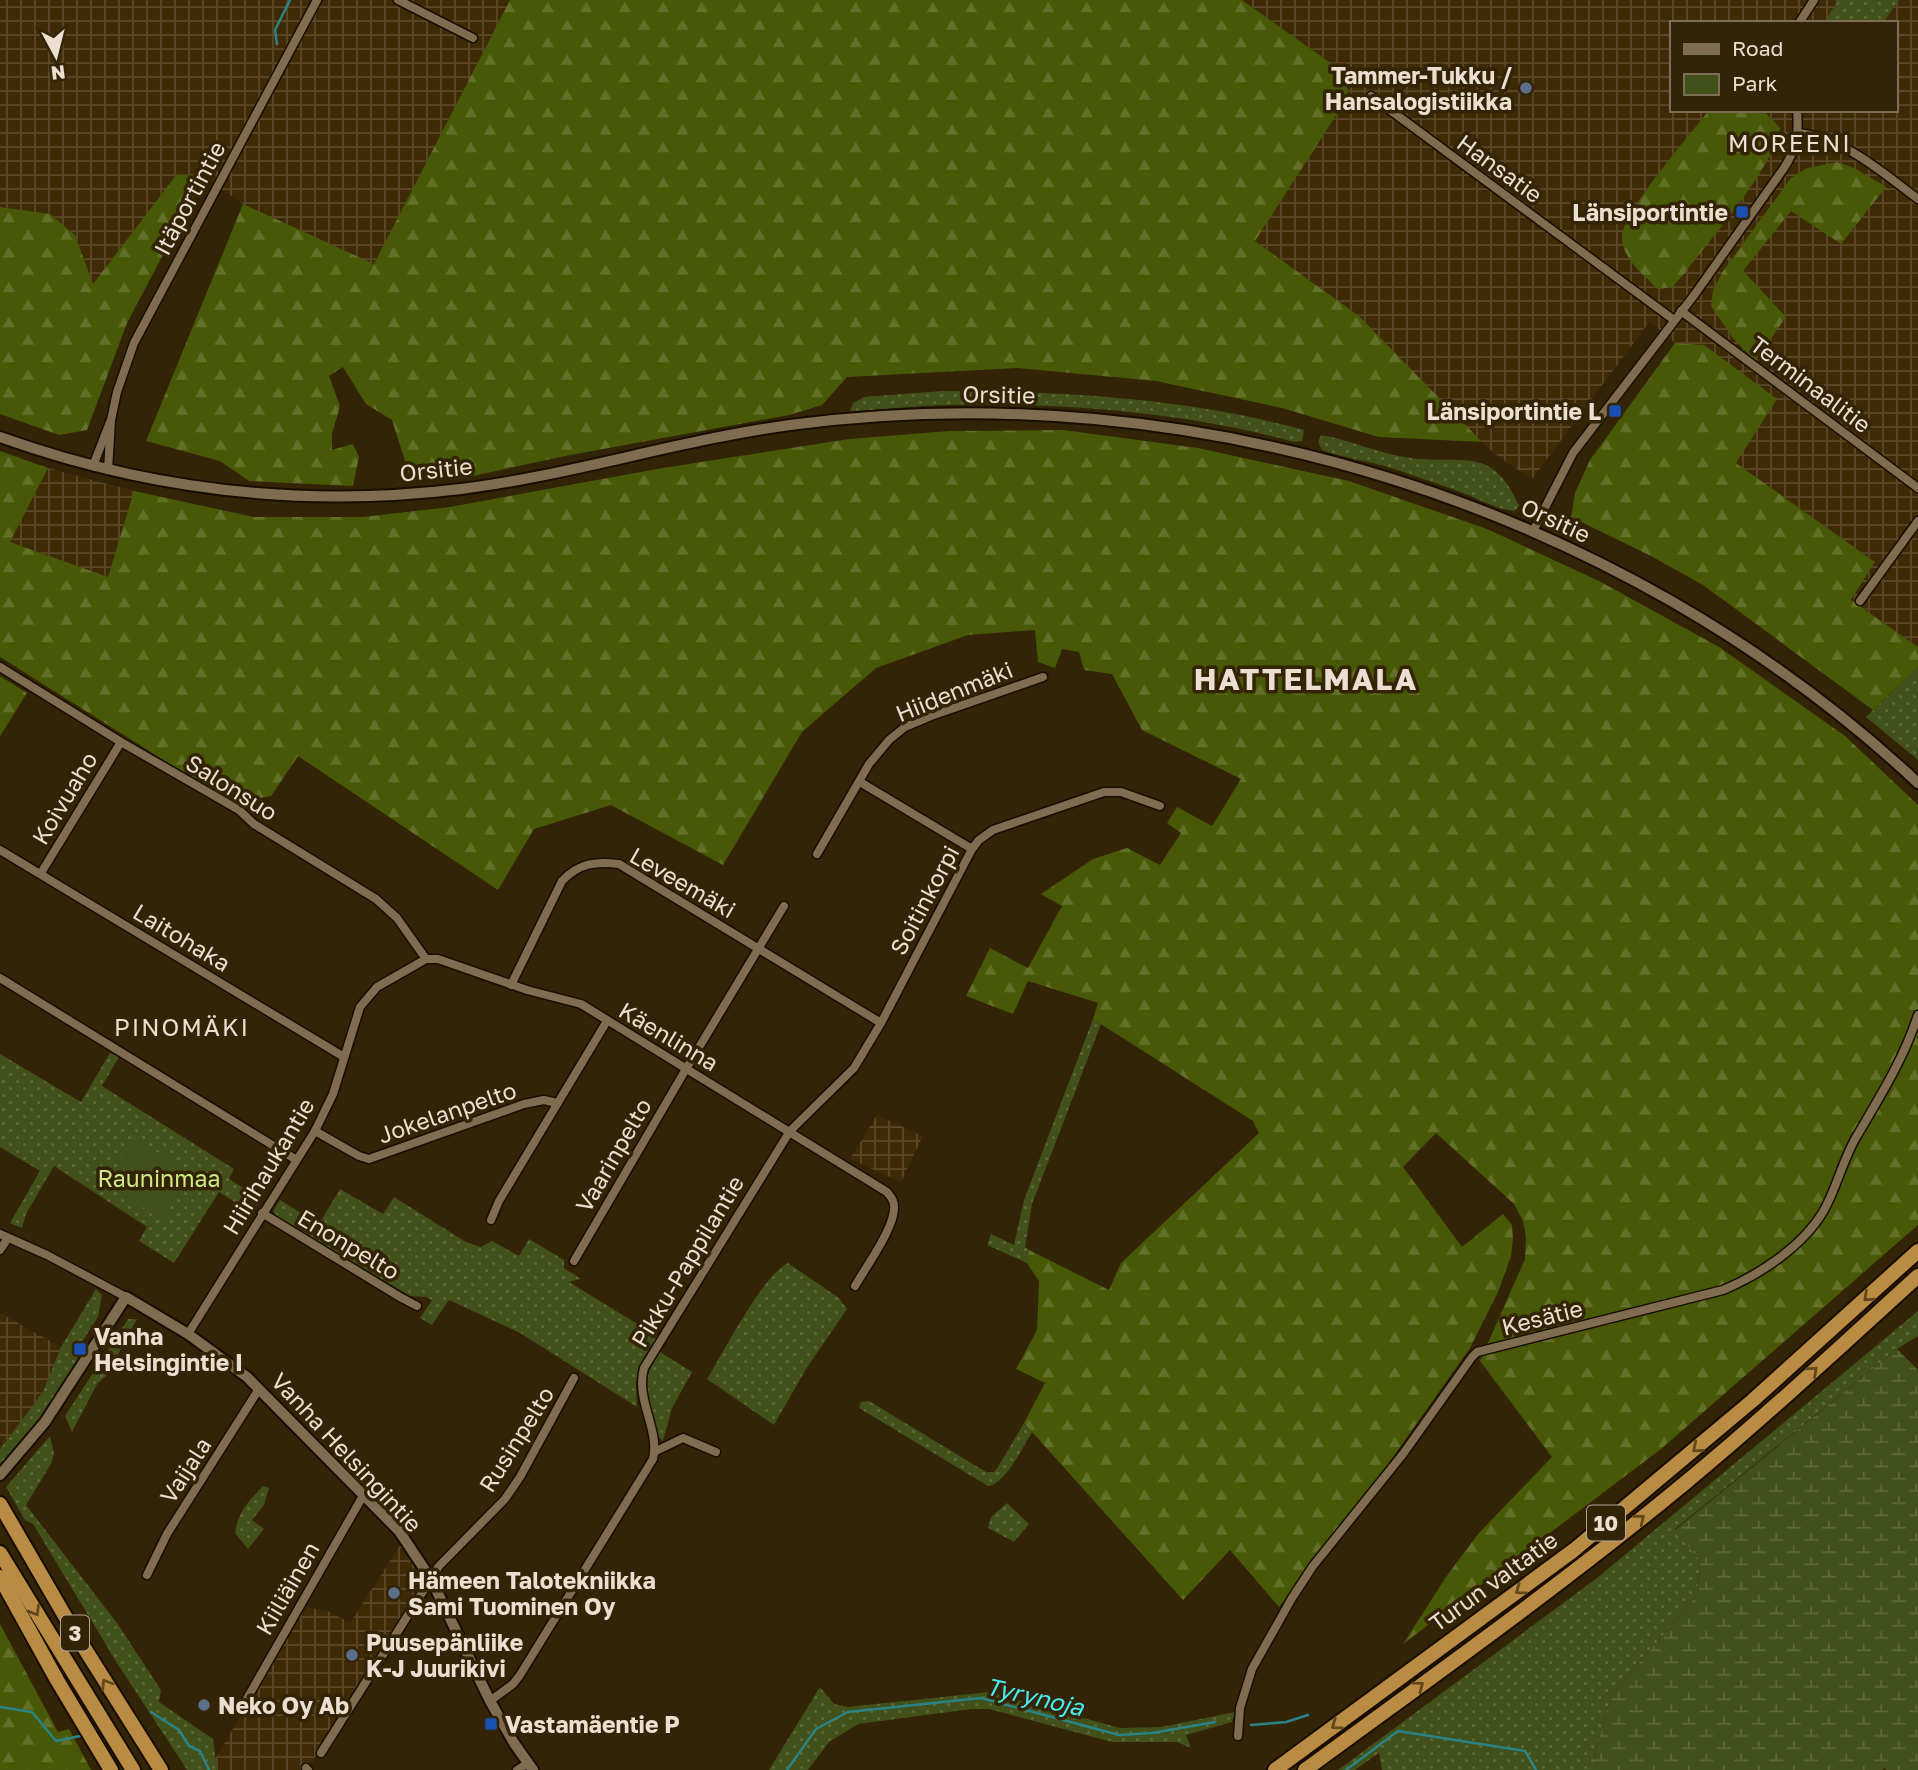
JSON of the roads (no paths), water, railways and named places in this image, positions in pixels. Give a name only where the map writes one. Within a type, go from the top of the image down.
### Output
[{"type":"highway","name":"Turun valtatie","points":[[1275,1770],[1574,1550],[1752,1401],[1918,1251]]},
{"type":"highway","name":"Turun valtatie","points":[[1305,1770],[1450,1663],[1674,1491],[1745,1432],[1918,1276]]},
{"type":"highway","name":"3","points":[[0,1504],[73,1630],[161,1770]]},
{"type":"highway","name":"3","points":[[0,1553],[133,1770]]},
{"type":"highway","points":[[0,1577],[111,1770]]},
{"type":"highway","points":[[143,1742],[168,1770]]},
{"type":"main road","name":"Orsitie","points":[[0,437],[108,470],[193,486],[279,496],[394,495],[475,486],[732,434],[792,425],[893,416],[1016,415],[1168,428],[1309,455],[1409,484],[1533,531],[1630,578],[1759,657],[1860,732],[1918,783]]},
{"type":"main road","name":"Vanha Helsingintie","points":[[126,1297],[188,1334],[239,1370],[399,1531],[431,1579],[491,1701],[531,1766]]},
{"type":"main road","points":[[0,1475],[45,1422],[126,1297]]},
{"type":"street","name":"Itäportintie","points":[[108,470],[111,420],[117,392],[134,343],[317,0]]},
{"type":"street","points":[[398,0],[473,38]]},
{"type":"street","points":[[1800,21],[1814,0]]},
{"type":"street","name":"Hansatie","points":[[1371,96],[1674,320]]},
{"type":"street","points":[[1533,531],[1573,453],[1681,312],[1784,168],[1796,147],[1799,134],[1797,112]]},
{"type":"street","points":[[1799,134],[1813,135],[1853,153],[1918,199]]},
{"type":"street","name":"Terminaalitie","points":[[1681,312],[1918,488]]},
{"type":"street","name":"Itäportintie","points":[[93,466],[111,420]]},
{"type":"street","points":[[1860,601],[1918,521]]},
{"type":"street","name":"Salonsuo","points":[[0,667],[121,742],[239,810],[254,824],[376,899],[397,918],[426,959]]},
{"type":"street","name":"Hiidenmäki","points":[[817,854],[869,764],[889,740],[905,727],[1043,677]]},
{"type":"street","name":"Koivuaho","points":[[41,873],[121,742]]},
{"type":"street","points":[[860,782],[972,849]]},
{"type":"street","name":"Soitinkorpi","points":[[790,1131],[854,1068],[979,840],[993,830],[1104,792],[1121,792],[1160,806]]},
{"type":"street","name":"Laitohaka","points":[[0,849],[344,1057]]},
{"type":"street","name":"Leveemäki","points":[[511,985],[562,881],[573,870],[602,862],[619,864],[881,1023]]},
{"type":"street","points":[[686,1069],[785,906]]},
{"type":"street","name":"Käenlinna","points":[[426,959],[438,959],[511,985],[581,1004],[876,1184],[893,1201],[893,1217],[855,1286]]},
{"type":"street","name":"Hiirihaukantie","points":[[188,1334],[295,1159],[315,1131],[333,1094],[360,1007],[377,987],[426,959]]},
{"type":"street","points":[[0,978],[295,1159]]},
{"type":"street","name":"Kesätie","points":[[1238,1736],[1240,1708],[1252,1669],[1292,1598],[1313,1566],[1403,1454],[1472,1357],[1477,1352],[1723,1290],[1746,1280],[1773,1262],[1809,1229],[1823,1212],[1852,1144],[1892,1077],[1918,1015]]},
{"type":"street","points":[[491,1220],[499,1201],[607,1021]]},
{"type":"street","name":"Vaarinpelto","points":[[574,1261],[686,1069]]},
{"type":"street","name":"Jokelanpelto","points":[[315,1131],[359,1156],[376,1158],[524,1104],[544,1100],[557,1103]]},
{"type":"street","name":"Pikku-Pappilantie","points":[[654,1452],[641,1393],[644,1367],[790,1131]]},
{"type":"street","name":"Enonpelto","points":[[262,1213],[417,1306]]},
{"type":"street","points":[[0,1250],[4,1236]]},
{"type":"street","name":"Vanha Helsingintie","points":[[4,1236],[71,1267],[126,1297]]},
{"type":"street","name":"Rusinpelto","points":[[321,1753],[445,1558],[505,1499],[520,1477],[574,1378]]},
{"type":"street","name":"Vaijala","points":[[147,1575],[167,1534],[259,1389]]},
{"type":"street","points":[[491,1701],[520,1675],[649,1465],[654,1452],[683,1438],[716,1452]]},
{"type":"street","name":"Kiiliäinen","points":[[245,1702],[364,1494]]},
{"type":"street","points":[[517,1770],[531,1766]]},
{"type":"waterway","points":[[277,44],[275,30],[290,0]]},
{"type":"waterway","name":"Tyrynoja","points":[[787,1770],[816,1729],[848,1712],[981,1698],[1119,1735],[1152,1733],[1215,1722]]},
{"type":"waterway","name":"Tyrynoja","points":[[0,1707],[32,1712],[56,1741],[80,1736]]},
{"type":"waterway","name":"Tyrynoja","points":[[151,1712],[179,1730],[189,1746],[200,1751],[209,1770]]},
{"type":"waterway","points":[[1251,1725],[1286,1722],[1308,1715]]},
{"type":"waterway","name":"Tyrynoja","points":[[1346,1770],[1398,1731],[1525,1751],[1536,1770]]},
{"type":"place","name":"Tammer-Tukku / Hansalogistiikka","points":[[1526,88]]},
{"type":"place","name":"Länsiportintie","points":[[1742,212]]},
{"type":"place","name":"Länsiportintie L","points":[[1615,411]]},
{"type":"place","name":"Vanha Helsingintie I","points":[[80,1349]]},
{"type":"place","name":"Hämeen Talotekniikka Sami Tuominen Oy","points":[[394,1593]]},
{"type":"place","name":"Puusepänliike K-J Juurikivi","points":[[352,1655]]},
{"type":"place","name":"Neko Oy Ab","points":[[204,1705]]},
{"type":"place","name":"Vastamäentie P","points":[[491,1724]]},
{"type":"district","name":"MOREENI","points":[[1790,142]]},
{"type":"district","name":"HATTELMALA","points":[[1306,679]]},
{"type":"district","name":"PINOMÄKI","points":[[182,1026]]},
{"type":"park label","name":"Rauninmaa","points":[[159,1178]]}]
